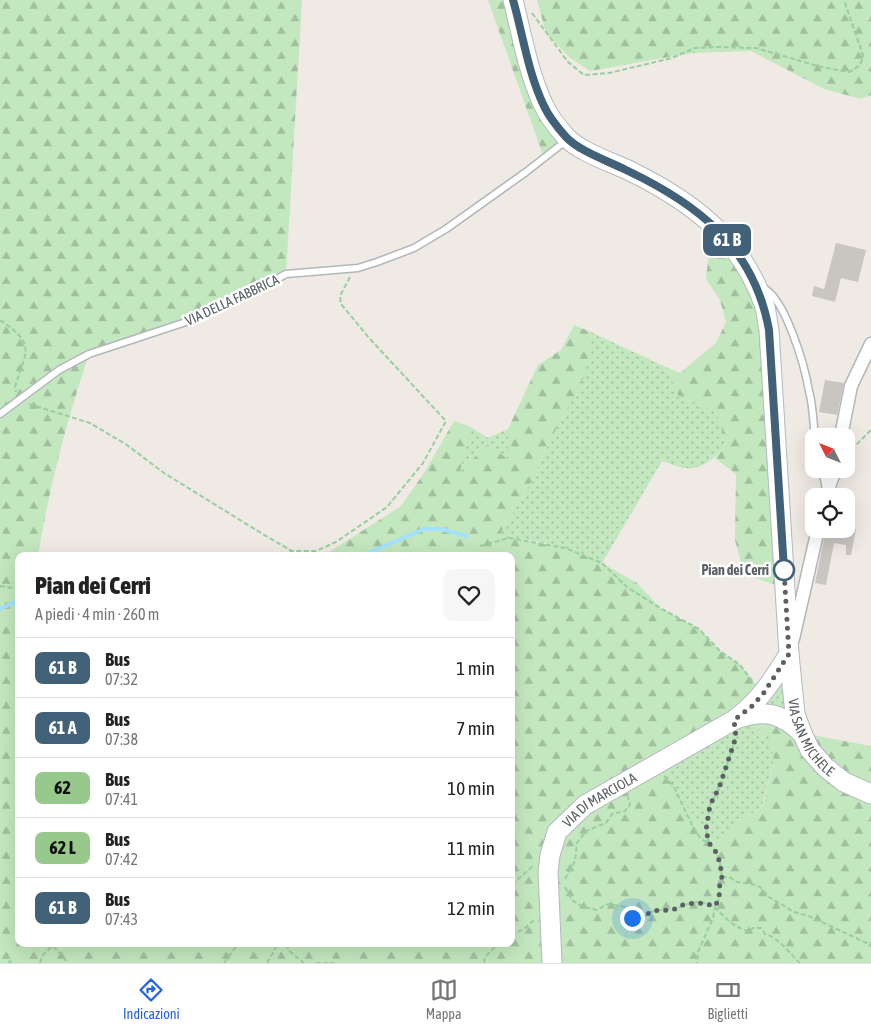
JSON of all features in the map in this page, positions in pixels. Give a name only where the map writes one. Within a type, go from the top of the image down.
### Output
[{"type":"main road","name":"VIA SAN MICHELE","points":[[520,4],[529,63],[544,106],[568,139],[587,151],[661,186],[688,204],[723,234],[747,267],[756,285],[764,306],[769,330],[789,654],[795,714],[810,750],[825,766],[844,782],[871,794]]},
{"type":"main road","name":"VIA DI MARCIOLA","points":[[552,963],[550,855],[557,832],[586,805],[734,720],[751,707],[763,694],[789,654]]},
{"type":"main road","name":"VIA DI MARCIOLA","points":[[734,720],[752,714],[764,713],[781,717],[802,733]]},
{"type":"street","points":[[843,428],[851,386],[871,344]]},
{"type":"street","points":[[789,654],[816,538]]},
{"type":"lane","name":"VIA DELLA FABBRICA","points":[[0,414],[59,370],[89,354],[192,320],[286,274],[358,268],[414,248],[446,229],[526,172],[568,139]]},
{"type":"lane","points":[[756,285],[767,290],[774,297],[787,321],[800,356],[810,392],[814,428]]},
{"type":"path","points":[[520,4],[568,62],[584,75],[609,73],[672,58],[695,48],[717,47],[756,48],[821,67],[849,72],[858,68],[864,55],[844,0]]},
{"type":"path","points":[[0,320],[23,339],[27,350],[15,387],[18,400],[90,423],[127,445],[164,473],[292,551],[316,551],[336,542],[386,507],[424,463],[446,421],[370,339],[341,304],[340,296],[348,280],[358,268]]},
{"type":"path","points":[[855,446],[871,430]]},
{"type":"path","points":[[480,546],[509,538],[565,548],[602,563],[627,587],[660,608],[699,629],[720,651],[740,665],[763,694]]},
{"type":"path","points":[[0,586],[15,588]]},
{"type":"path","points":[[697,963],[698,952],[719,899],[720,880],[722,877],[720,863],[716,852],[709,843],[706,830],[710,805],[719,788],[736,737],[734,720]]},
{"type":"path","points":[[655,765],[672,785],[694,830],[701,839],[709,843]]},
{"type":"path","points":[[624,783],[628,791],[630,805],[625,811],[612,814],[606,823],[586,830],[577,843],[575,861],[562,882],[572,900],[583,907],[597,910],[608,904],[626,907],[632,918],[643,918],[655,911],[662,909],[673,910],[697,902],[715,906],[735,926],[749,932],[753,928],[761,928],[765,934],[770,935],[784,946],[800,963]]},
{"type":"path","points":[[515,881],[538,861],[550,855]]},
{"type":"path","points":[[722,877],[729,877],[737,882],[760,887],[769,897],[794,912],[809,916],[871,945]]},
{"type":"path","points":[[515,933],[524,929],[550,908]]},
{"type":"path","points":[[40,963],[42,956],[51,947]]},
{"type":"path","points":[[54,947],[68,963]]},
{"type":"path","points":[[224,963],[236,947]]},
{"type":"path","points":[[267,963],[276,947]]},
{"type":"path","points":[[288,947],[288,950],[304,963]]},
{"type":"path","points":[[484,963],[485,957],[495,947]]},
{"type":"path","points":[[8,963],[10,961],[13,963]]},
{"type":"path","points":[[316,963],[337,963]]},
{"type":"green space","points":[[0,0],[302,0],[286,274],[192,320],[89,354],[59,454],[39,552],[15,552],[15,947],[515,947],[515,552],[329,552],[401,506],[424,473],[454,421],[471,427],[460,472],[487,445],[508,459],[508,429],[538,365],[561,350],[574,325],[591,332],[590,352],[583,379],[547,446],[532,480],[496,541],[509,538],[565,548],[602,563],[637,583],[660,608],[699,629],[720,651],[740,665],[763,693],[752,714],[802,733],[871,746],[871,963],[0,963]],"holes":[[[733,720],[754,731],[776,739],[771,742],[774,760],[763,806],[717,839],[706,830],[681,800],[673,785],[655,765]]]},
{"type":"green space","points":[[488,0],[513,0],[521,30],[568,139],[544,158]]},
{"type":"green space","points":[[537,0],[871,0],[871,95],[861,99],[824,89],[751,51],[692,53],[590,71],[569,57],[546,33]]},
{"type":"green space","points":[[712,225],[756,285],[785,588],[744,574],[735,540],[736,474],[715,458],[725,447],[721,426],[715,410],[681,399],[674,389],[670,369],[680,373],[716,343],[726,322],[720,300],[706,279]]},
{"type":"green space","points":[[591,332],[670,369],[674,389],[681,399],[715,410],[721,426],[725,447],[717,455],[697,467],[682,467],[662,461],[602,563],[564,548],[536,541],[509,539],[496,541],[532,480],[590,352]]},
{"type":"green space","points":[[471,427],[488,438],[508,429],[509,460],[459,473]]},
{"type":"green space","points":[[789,654],[795,714],[754,731],[776,739],[771,742],[774,760],[762,806],[717,840],[681,800],[673,785],[655,765],[734,720]]},
{"type":"building","points":[[836,243],[866,250],[858,282],[841,278],[835,302],[812,296],[814,286],[824,289]]},
{"type":"building","points":[[825,380],[844,383],[837,415],[819,412]]},
{"type":"building","points":[[824,538],[854,538],[851,555],[846,555],[846,545],[834,543],[826,585],[815,583]]},
{"type":"waterway","points":[[370,552],[424,529],[441,529],[467,536]]},
{"type":"waterway","points":[[0,609],[15,602]]},
{"type":"bus line","points":[[513,0],[529,63],[544,106],[568,139],[587,151],[661,186],[688,204],[723,234],[747,267],[764,306],[769,330],[784,570]]},
{"type":"place","name":"Pian dei Cerri","points":[[784,570]]},
{"type":"route","points":[[632,918],[643,918],[655,911],[662,909],[673,910],[679,906],[697,902],[715,906],[719,899],[720,880],[722,877],[720,863],[716,852],[709,843],[706,830],[710,805],[719,788],[736,737],[734,720],[751,707],[763,694],[789,654],[784,570]]}]
